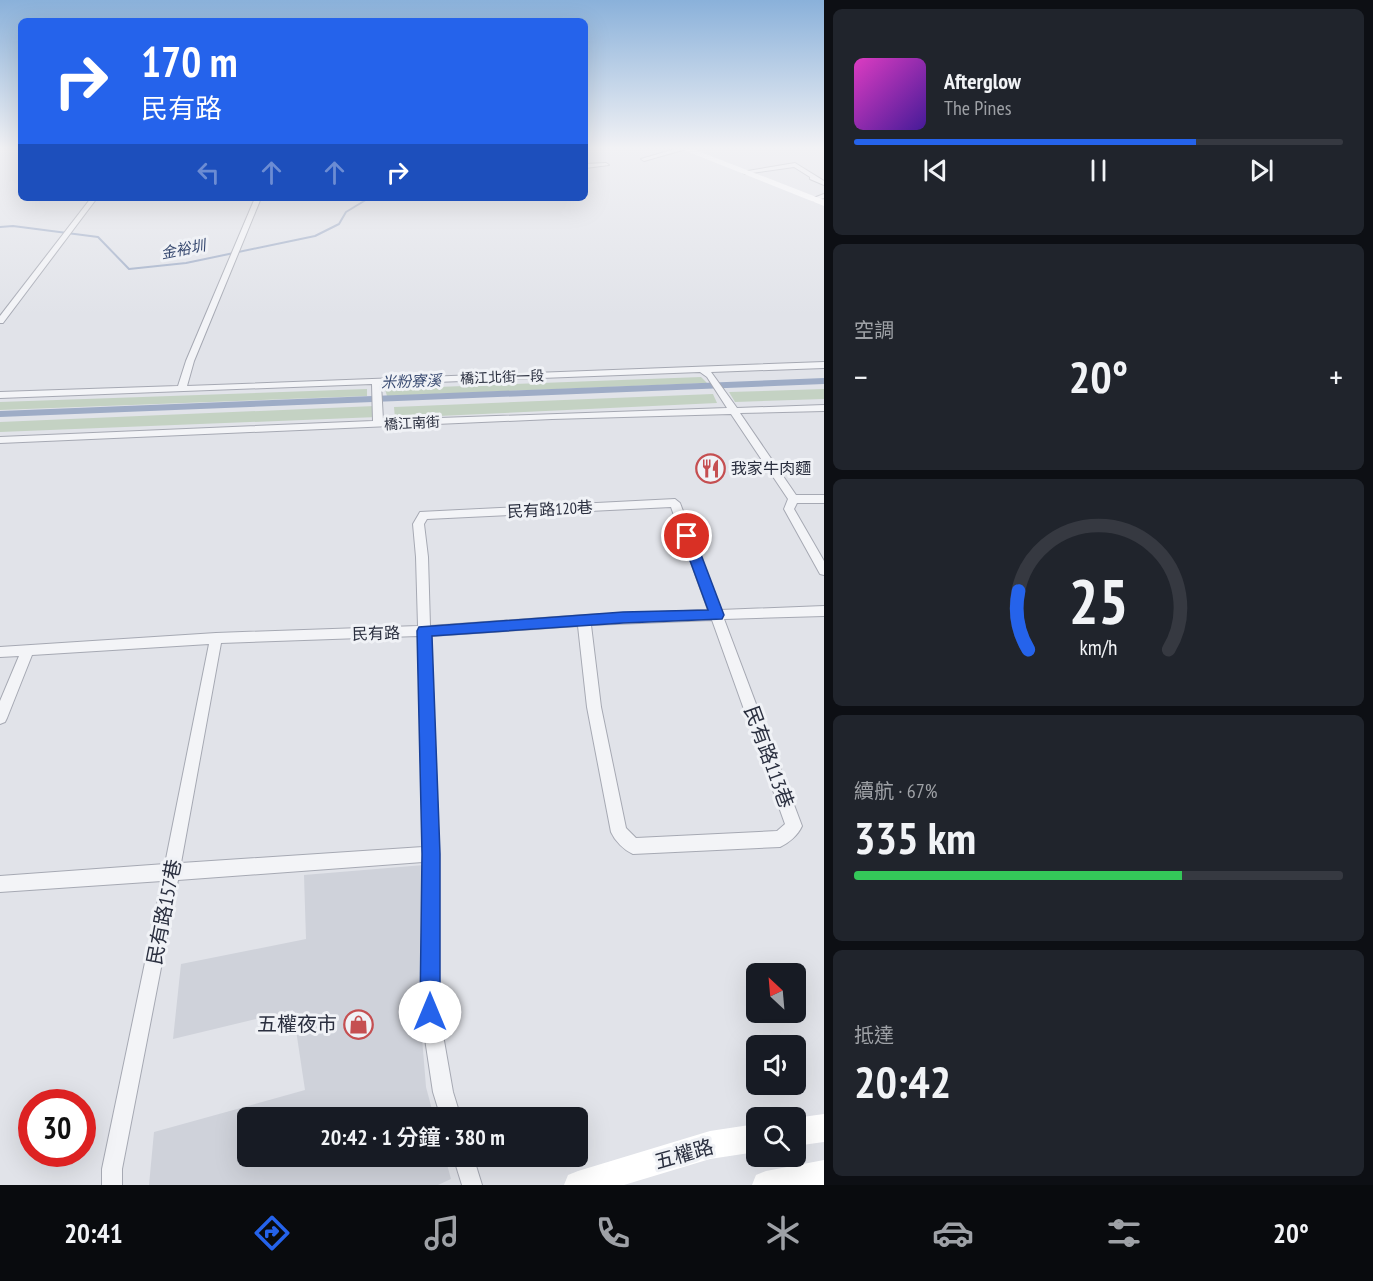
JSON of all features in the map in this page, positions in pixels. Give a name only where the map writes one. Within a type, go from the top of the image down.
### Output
[{"type":"street","points":[[0,321],[89,204]]},
{"type":"street","points":[[181,389],[190,361],[256,204]]},
{"type":"street","name":"橋江北街一段","points":[[0,395],[376,386],[824,365]]},
{"type":"street","points":[[704,370],[793,499]]},
{"type":"street","points":[[376,386],[378,425]]},
{"type":"street","name":"橋江南街","points":[[0,440],[824,408]]},
{"type":"street","points":[[793,499],[824,499]]},
{"type":"street","points":[[793,499],[789,509],[824,571]]},
{"type":"street","name":"民有路120巷","points":[[424,631],[422,556],[418,524],[424,515],[675,503],[717,615]]},
{"type":"street","name":"民有路","points":[[0,652],[216,638],[424,631],[584,620],[824,610]]},
{"type":"street","name":"民有路113巷","points":[[584,620],[594,707],[619,832],[633,846],[780,839],[794,826],[717,615]]},
{"type":"street","points":[[424,631],[431,854],[430,1012],[443,1092],[448,1107]]},
{"type":"street","name":"民有路157巷","points":[[112,1185],[112,1169],[216,638]]},
{"type":"street","points":[[0,718],[28,650]]},
{"type":"street","points":[[0,884],[431,854]]},
{"type":"street","points":[[806,1130],[824,1128]]},
{"type":"street","name":"五權路","points":[[578,1185],[710,1145],[746,1140]]},
{"type":"street","points":[[466,1167],[471,1185]]},
{"type":"street","points":[[766,1185],[824,1174]]},
{"type":"shaded area","name":"五權夜市","points":[[424,865],[419,1001],[426,1087],[431,1107],[244,1107],[305,1090],[293,1010],[173,1039],[181,964],[306,939],[304,875]]},
{"type":"shaded area","name":"五權夜市","points":[[237,1109],[237,1167],[448,1167],[451,1179],[438,1185],[149,1185],[154,1132]]},
{"type":"green space","points":[[701,377],[707,383],[387,396],[385,389]]},
{"type":"green space","points":[[367,389],[367,396],[0,410],[0,402]]},
{"type":"green space","points":[[824,389],[824,399],[735,402],[729,392]]},
{"type":"green space","points":[[713,394],[717,403],[395,418],[394,407]]},
{"type":"green space","points":[[375,406],[377,417],[0,432],[0,422]]},
{"type":"waterway","name":"金裕圳","points":[[0,227],[13,226],[98,237],[129,269],[186,263],[315,236],[339,224],[346,212],[359,204]]},
{"type":"waterway","name":"米粉寮溪","points":[[0,414],[824,381]]},
{"type":"place","name":"我家牛肉麵","points":[[710,468]]},
{"type":"place","name":"五權夜市","points":[[358,1024]]},
{"type":"route","points":[[430,1012],[431,854],[424,631],[623,618],[717,615],[687,536]]}]
